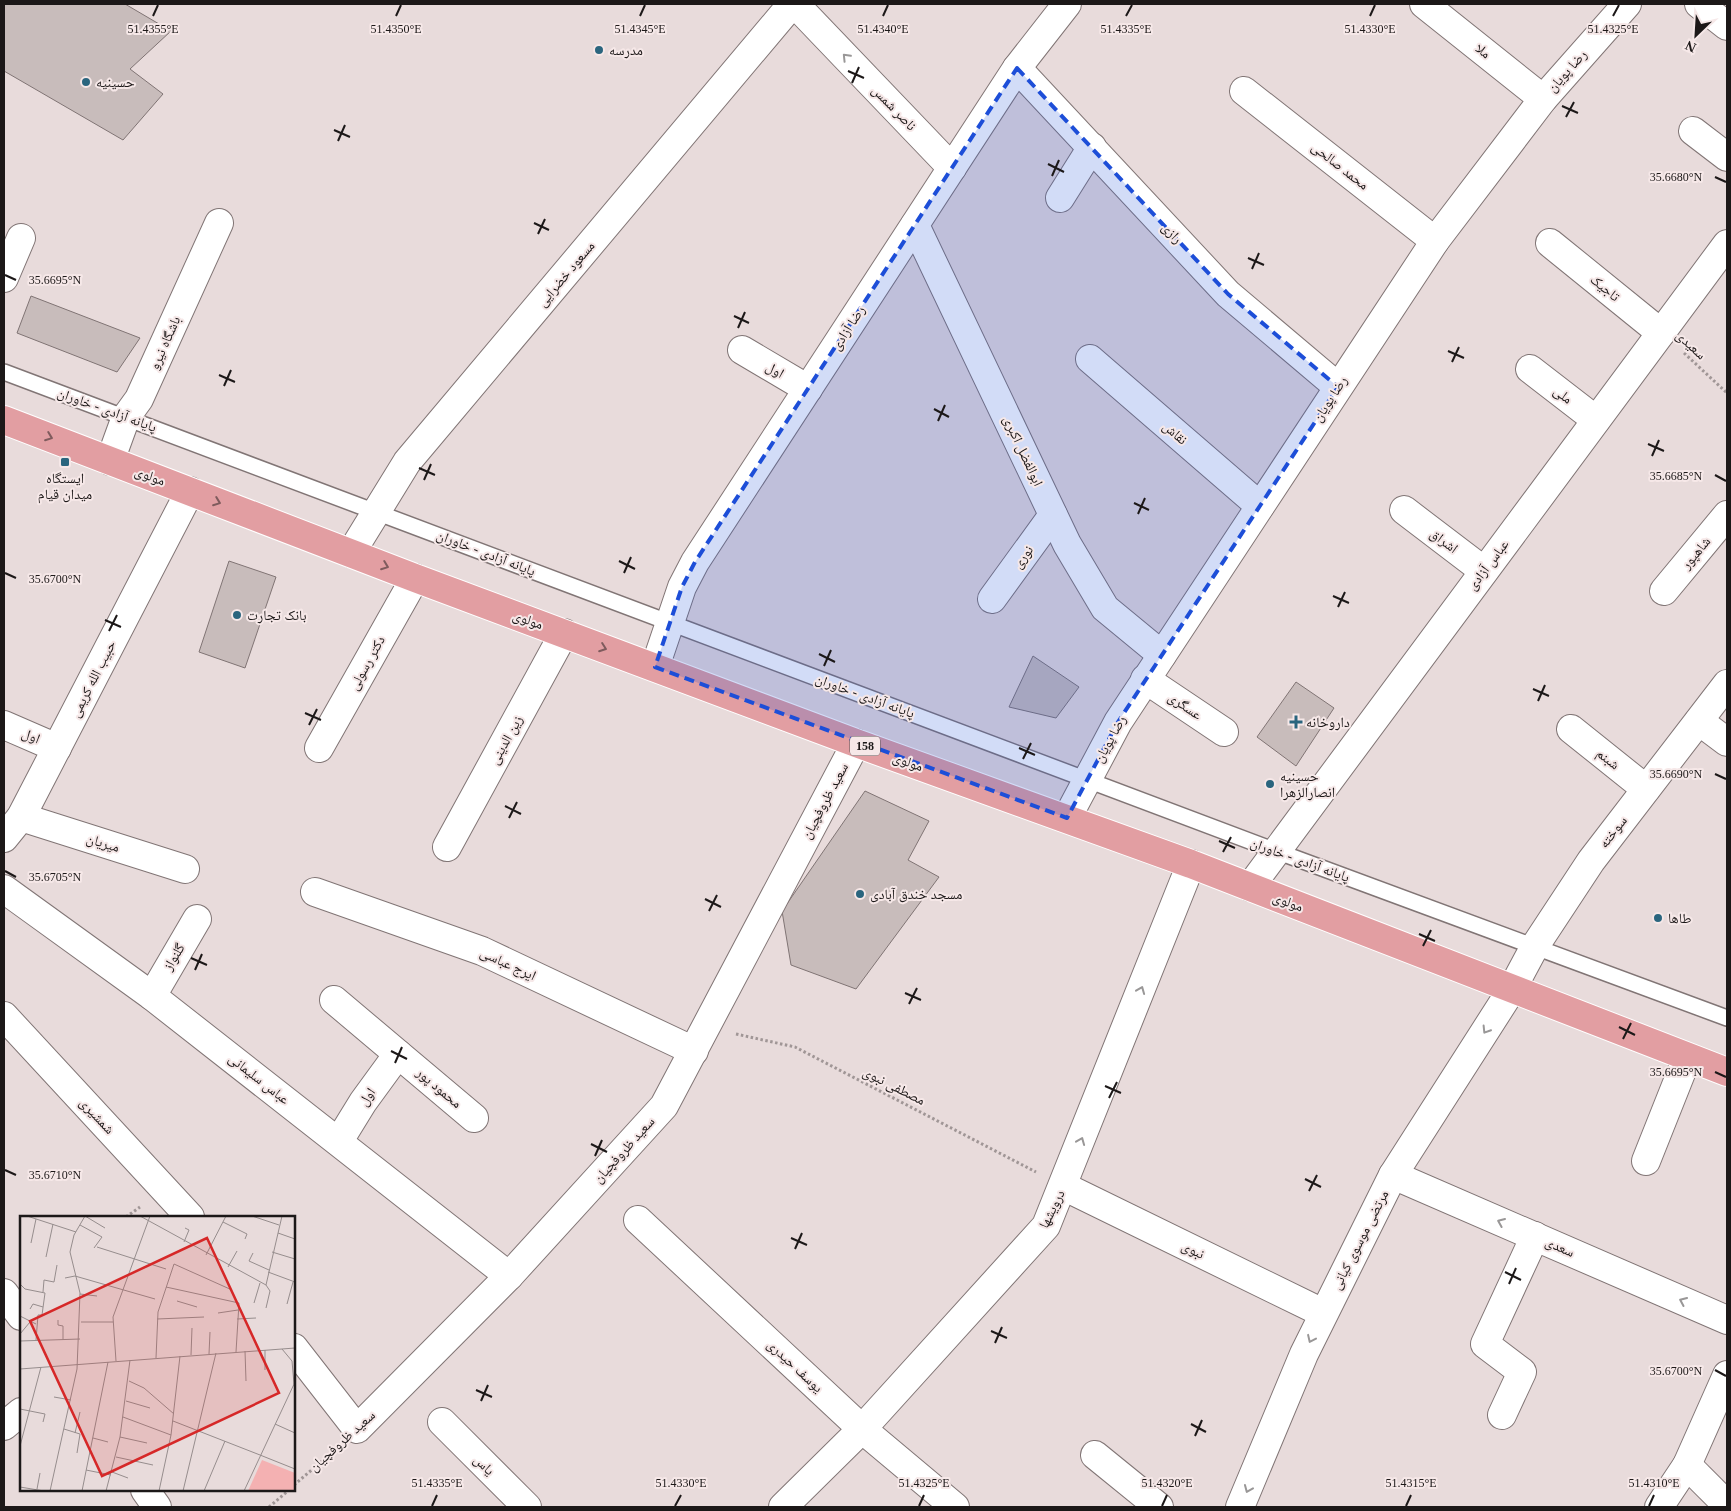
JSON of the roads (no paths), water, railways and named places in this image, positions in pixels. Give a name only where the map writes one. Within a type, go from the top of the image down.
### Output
[{"type":"main road","name":"مولوی","points":[[4,420],[415,578],[856,743],[1191,864],[1727,1072]]},
{"type":"street","name":"ناصر شمس","points":[[794,4],[952,168]]},
{"type":"street","name":"مسعود خضرایی","points":[[351,553],[407,462],[794,4]]},
{"type":"street","name":"رضا آزادی","points":[[655,667],[682,587],[695,562],[1017,68],[1067,4]]},
{"type":"street","name":"ملا","points":[[1424,4],[1543,99]]},
{"type":"street","name":"رضا پویان","points":[[1068,818],[1118,722],[1145,679],[1435,240],[1543,99],[1627,4]]},
{"type":"street","points":[[1699,4],[1727,26]]},
{"type":"street","name":"رازی","points":[[1017,68],[1092,146],[1228,294],[1338,387]]},
{"type":"street","name":"محمد صالحی","points":[[1244,91],[1435,240]]},
{"type":"street","points":[[1693,131],[1727,157]]},
{"type":"street","points":[[1060,198],[1092,146]]},
{"type":"street","name":"باشگاه نیرو","points":[[110,461],[126,417],[139,399],[219,223]]},
{"type":"street","name":"ابوالفضل اکبری","points":[[915,225],[1067,544],[1105,608],[1162,655]]},
{"type":"street","points":[[4,278],[21,238]]},
{"type":"street","name":"تاجیک","points":[[1550,243],[1661,333]]},
{"type":"street","name":"عباس آزادی","points":[[1250,887],[1727,244]]},
{"type":"street","name":"اول","points":[[742,350],[808,389]]},
{"type":"street","name":"نقاش","points":[[1090,359],[1260,506]]},
{"type":"street","name":"ملی","points":[[1530,369],[1596,420]]},
{"type":"street","name":"حبیب الله کریمی","points":[[4,838],[21,817],[58,748],[190,491]]},
{"type":"street","name":"اشراق","points":[[1404,510],[1484,571]]},
{"type":"street","name":"نوری","points":[[992,599],[1053,515]]},
{"type":"street","name":"شاهپور","points":[[1664,591],[1727,515]]},
{"type":"street","name":"دکتر رسولی","points":[[319,748],[415,578]]},
{"type":"street","name":"زین الدینی","points":[[447,847],[564,633]]},
{"type":"street","name":"عسگری","points":[[1145,679],[1224,732]]},
{"type":"street","name":"سوخته","points":[[1512,989],[1535,946],[1591,861],[1727,684]]},
{"type":"street","points":[[1699,721],[1727,742]]},
{"type":"street","name":"اول","points":[[4,725],[58,748]]},
{"type":"street","name":"شبنم","points":[[1571,729],[1646,789]]},
{"type":"street","name":"سعید ظروفچیان","points":[[295,1349],[358,1430],[509,1276],[664,1106],[856,743]]},
{"type":"street","name":"میریان","points":[[21,817],[185,869]]},
{"type":"street","name":"درویشها","points":[[783,1507],[862,1429],[1046,1226],[1191,864]]},
{"type":"street","name":"عباس سلیمانی","points":[[4,889],[152,996],[340,1141],[509,1276]]},
{"type":"street","name":"ایرج عباسی","points":[[315,892],[482,951],[700,1039]]},
{"type":"street","name":"گلنواز","points":[[152,996],[197,919]]},
{"type":"street","name":"مرتضی موسوی کیانی","points":[[1240,1507],[1323,1314],[1393,1175],[1512,989]]},
{"type":"street","name":"محمود پور","points":[[334,1000],[474,1118]]},
{"type":"street","name":"شمشیری","points":[[4,1016],[189,1216]]},
{"type":"street","name":"اول","points":[[340,1141],[363,1102],[398,1054]]},
{"type":"street","points":[[1646,1161],[1687,1058]]},
{"type":"street","name":"سعدی","points":[[1393,1175],[1727,1320]]},
{"type":"street","name":"نبوی","points":[[1063,1186],[1323,1314]]},
{"type":"street","name":"یوسف حیدری","points":[[638,1220],[862,1429],[955,1507]]},
{"type":"street","points":[[1502,1415],[1522,1372],[1485,1344],[1535,1236]]},
{"type":"street","points":[[4,1293],[20,1315]]},
{"type":"street","points":[[1659,1507],[1687,1465],[1727,1376]]},
{"type":"street","points":[[4,1426],[20,1413]]},
{"type":"street","name":"یاس","points":[[442,1422],[527,1507]]},
{"type":"street","points":[[1095,1455],[1159,1507]]},
{"type":"street","points":[[1687,1465],[1727,1504]]},
{"type":"street","points":[[146,1491],[157,1507]]},
{"type":"lane","name":"پایانه آزادی - خاوران","points":[[4,372],[1276,851],[1727,1018]]},
{"type":"place","name":"مدرسه","points":[[599,50]]},
{"type":"place","name":"حسینیه","points":[[86,82]]},
{"type":"place","name":"ایستگاه میدان قیام","points":[[65,462]]},
{"type":"place","name":"بانک تجارت","points":[[237,615]]},
{"type":"place","name":"داروخانه","points":[[1296,722]]},
{"type":"place","name":"حسینیه انصارالزهرا","points":[[1270,784]]},
{"type":"place","name":"مسجد خندق آبادی","points":[[860,894]]},
{"type":"place","name":"طاها","points":[[1658,918]]}]
